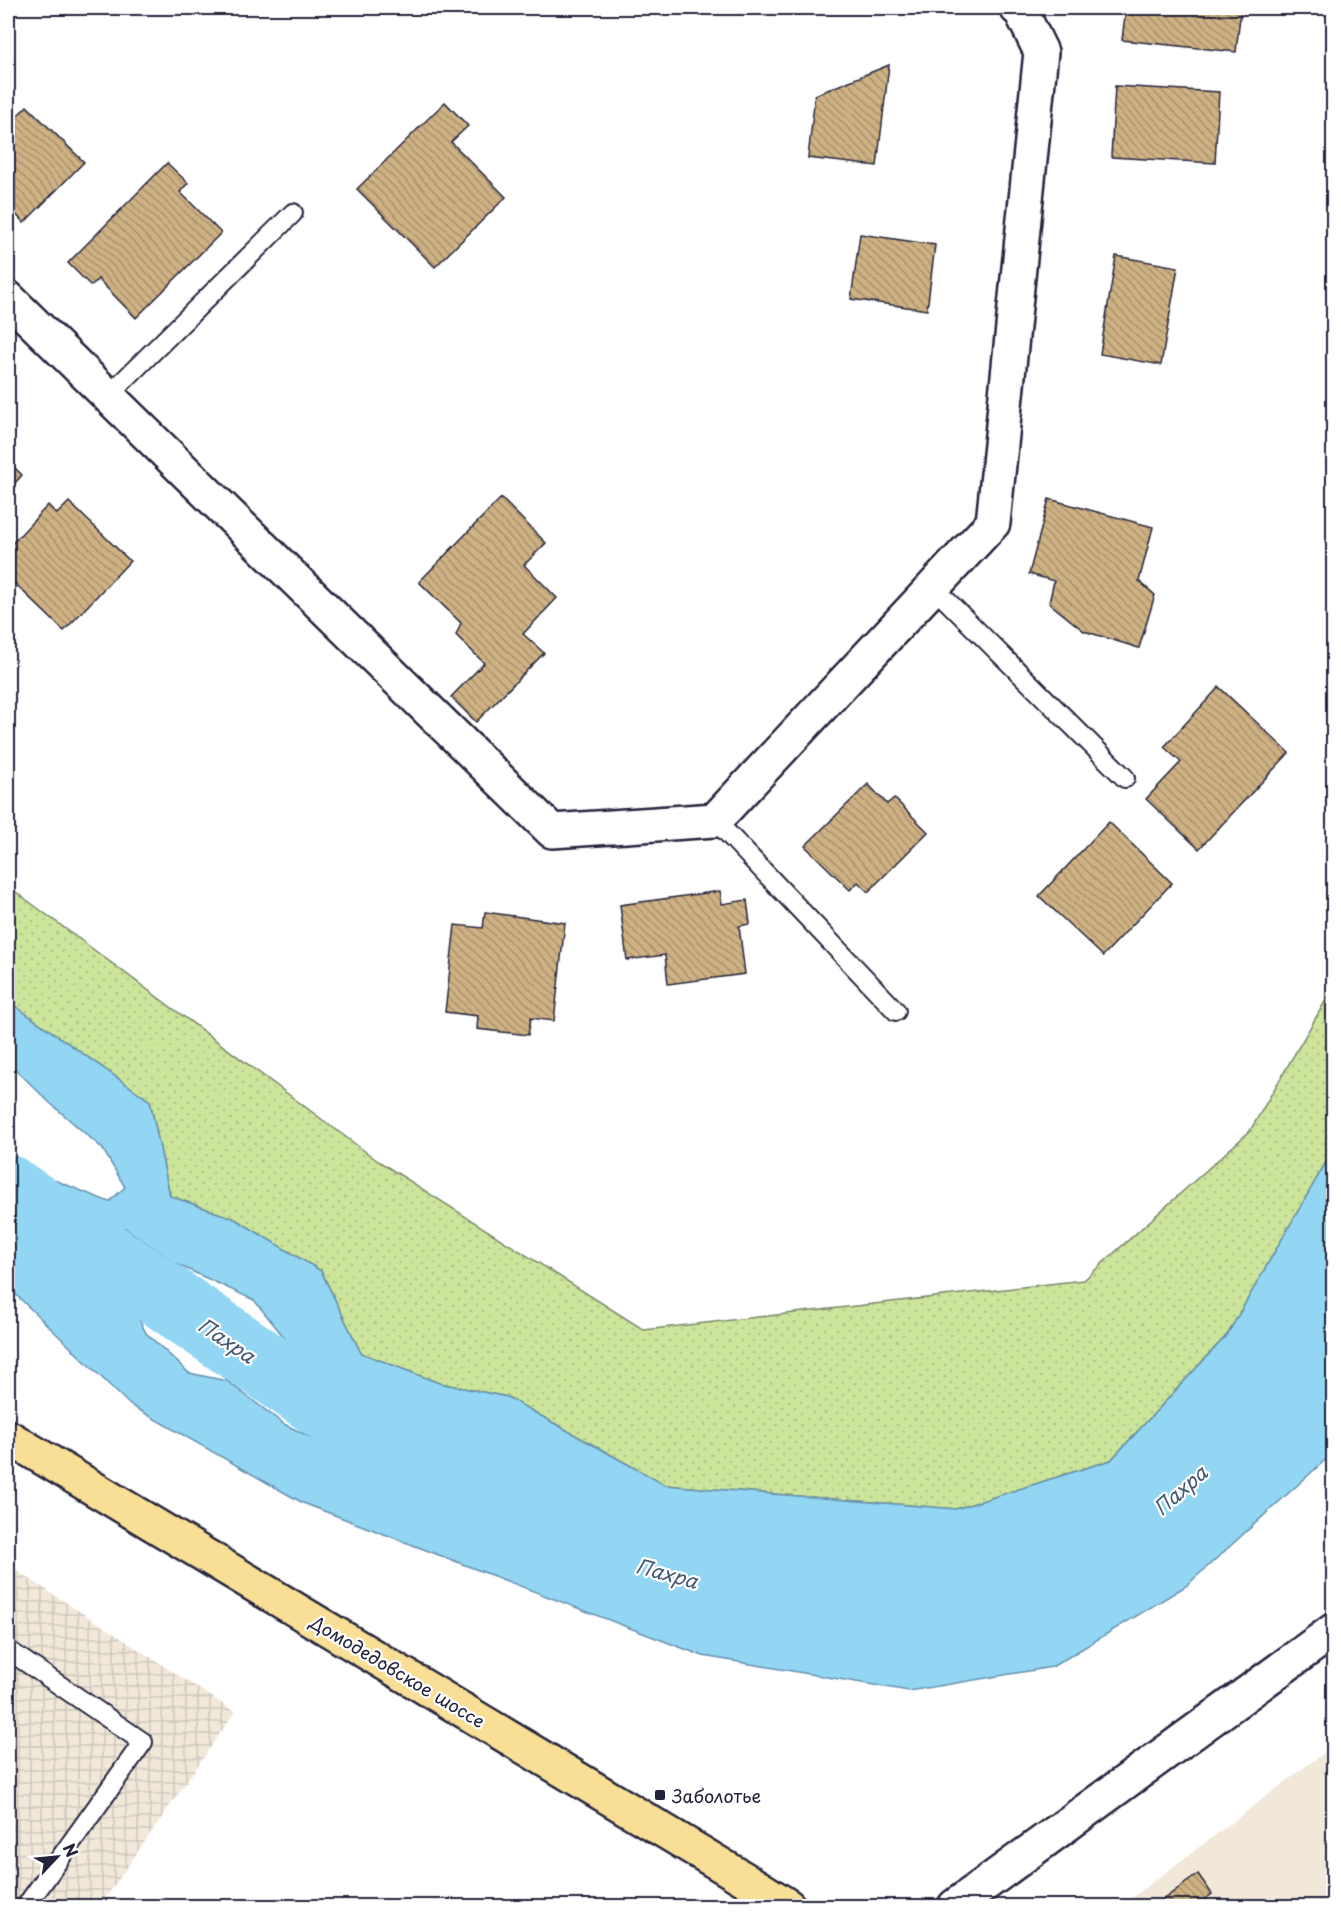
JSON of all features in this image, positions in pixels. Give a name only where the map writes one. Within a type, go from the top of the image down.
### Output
[{"type":"main road","name":"Домодедовское шоссе","points":[[8,1437],[788,1906]]},
{"type":"street","points":[[8,298],[552,831],[715,820],[993,524],[1041,52],[1021,11],[1017,8]]},
{"type":"street","points":[[955,1906],[1334,1630]]},
{"type":"lane","points":[[108,396],[293,213]]},
{"type":"lane","points":[[933,587],[1125,778]]},
{"type":"lane","points":[[715,820],[896,1011]]},
{"type":"lane","points":[[8,1650],[143,1742],[26,1906]]},
{"type":"shaded area","points":[[8,1565],[235,1712],[100,1906],[8,1906]]},
{"type":"shaded area","points":[[1333,1746],[1333,1906],[1121,1906]]},
{"type":"green space","points":[[8,886],[378,1161],[644,1330],[1084,1280],[1250,1131],[1333,988],[1333,1150],[1227,1335],[1111,1460],[956,1509],[665,1485],[507,1397],[439,1383],[361,1353],[321,1271],[235,1219],[170,1196],[150,1101],[8,1001]]},
{"type":"water","points":[[8,1001],[150,1101],[170,1196],[235,1219],[321,1271],[361,1353],[439,1383],[507,1397],[665,1485],[956,1509],[1111,1460],[1227,1335],[1333,1150],[1333,1453],[1186,1586],[1052,1667],[909,1691],[703,1656],[303,1503],[130,1405],[8,1287],[8,1154],[37,1173],[109,1202],[125,1187],[102,1148],[50,1103],[8,1062]],"holes":[[[125,1228],[176,1264],[254,1300],[288,1342],[340,1394],[373,1468],[284,1424],[227,1381],[189,1373],[146,1333],[130,1300],[99,1278]]]},
{"type":"building","points":[[1126,8],[1241,8],[1236,52],[1122,40]]},
{"type":"building","points":[[889,65],[877,166],[808,158],[815,95]]},
{"type":"building","points":[[1115,86],[1219,92],[1215,163],[1111,157]]},
{"type":"building","points":[[445,102],[468,126],[451,142],[506,197],[435,267],[357,189]]},
{"type":"building","points":[[27,106],[84,162],[24,223],[8,206],[8,125]]},
{"type":"building","points":[[167,163],[188,183],[180,192],[221,233],[136,318],[98,279],[91,286],[68,263]]},
{"type":"building","points":[[860,234],[935,245],[927,310],[851,299]]},
{"type":"building","points":[[1116,256],[1178,267],[1161,365],[1100,354]]},
{"type":"building","points":[[8,461],[22,475],[8,491]]},
{"type":"building","points":[[501,498],[546,543],[524,565],[557,598],[523,634],[544,653],[476,722],[451,697],[484,663],[456,635],[461,623],[419,582]]},
{"type":"building","points":[[1049,499],[1153,527],[1139,581],[1155,595],[1139,648],[1084,631],[1049,603],[1054,581],[1029,574]]},
{"type":"building","points":[[69,502],[130,561],[64,631],[8,577],[8,548],[48,505],[57,514]]},
{"type":"building","points":[[1219,687],[1289,753],[1199,849],[1146,799],[1181,762],[1164,747]]},
{"type":"building","points":[[868,784],[887,804],[894,798],[928,832],[868,892],[858,882],[850,890],[805,846]]},
{"type":"building","points":[[1109,822],[1172,883],[1103,956],[1039,896]]},
{"type":"building","points":[[720,891],[722,904],[747,900],[750,924],[739,926],[745,974],[668,984],[665,955],[627,960],[620,905]]},
{"type":"building","points":[[485,912],[565,923],[554,1021],[531,1018],[528,1035],[477,1029],[478,1016],[445,1012],[455,925],[483,928]]},
{"type":"building","points":[[1198,1874],[1212,1894],[1195,1906],[1158,1906],[1157,1904]]},
{"type":"waterway","name":"Пахра","points":[[8,1189],[432,1480]]},
{"type":"place","name":"Заболотье","points":[[660,1795]]}]
